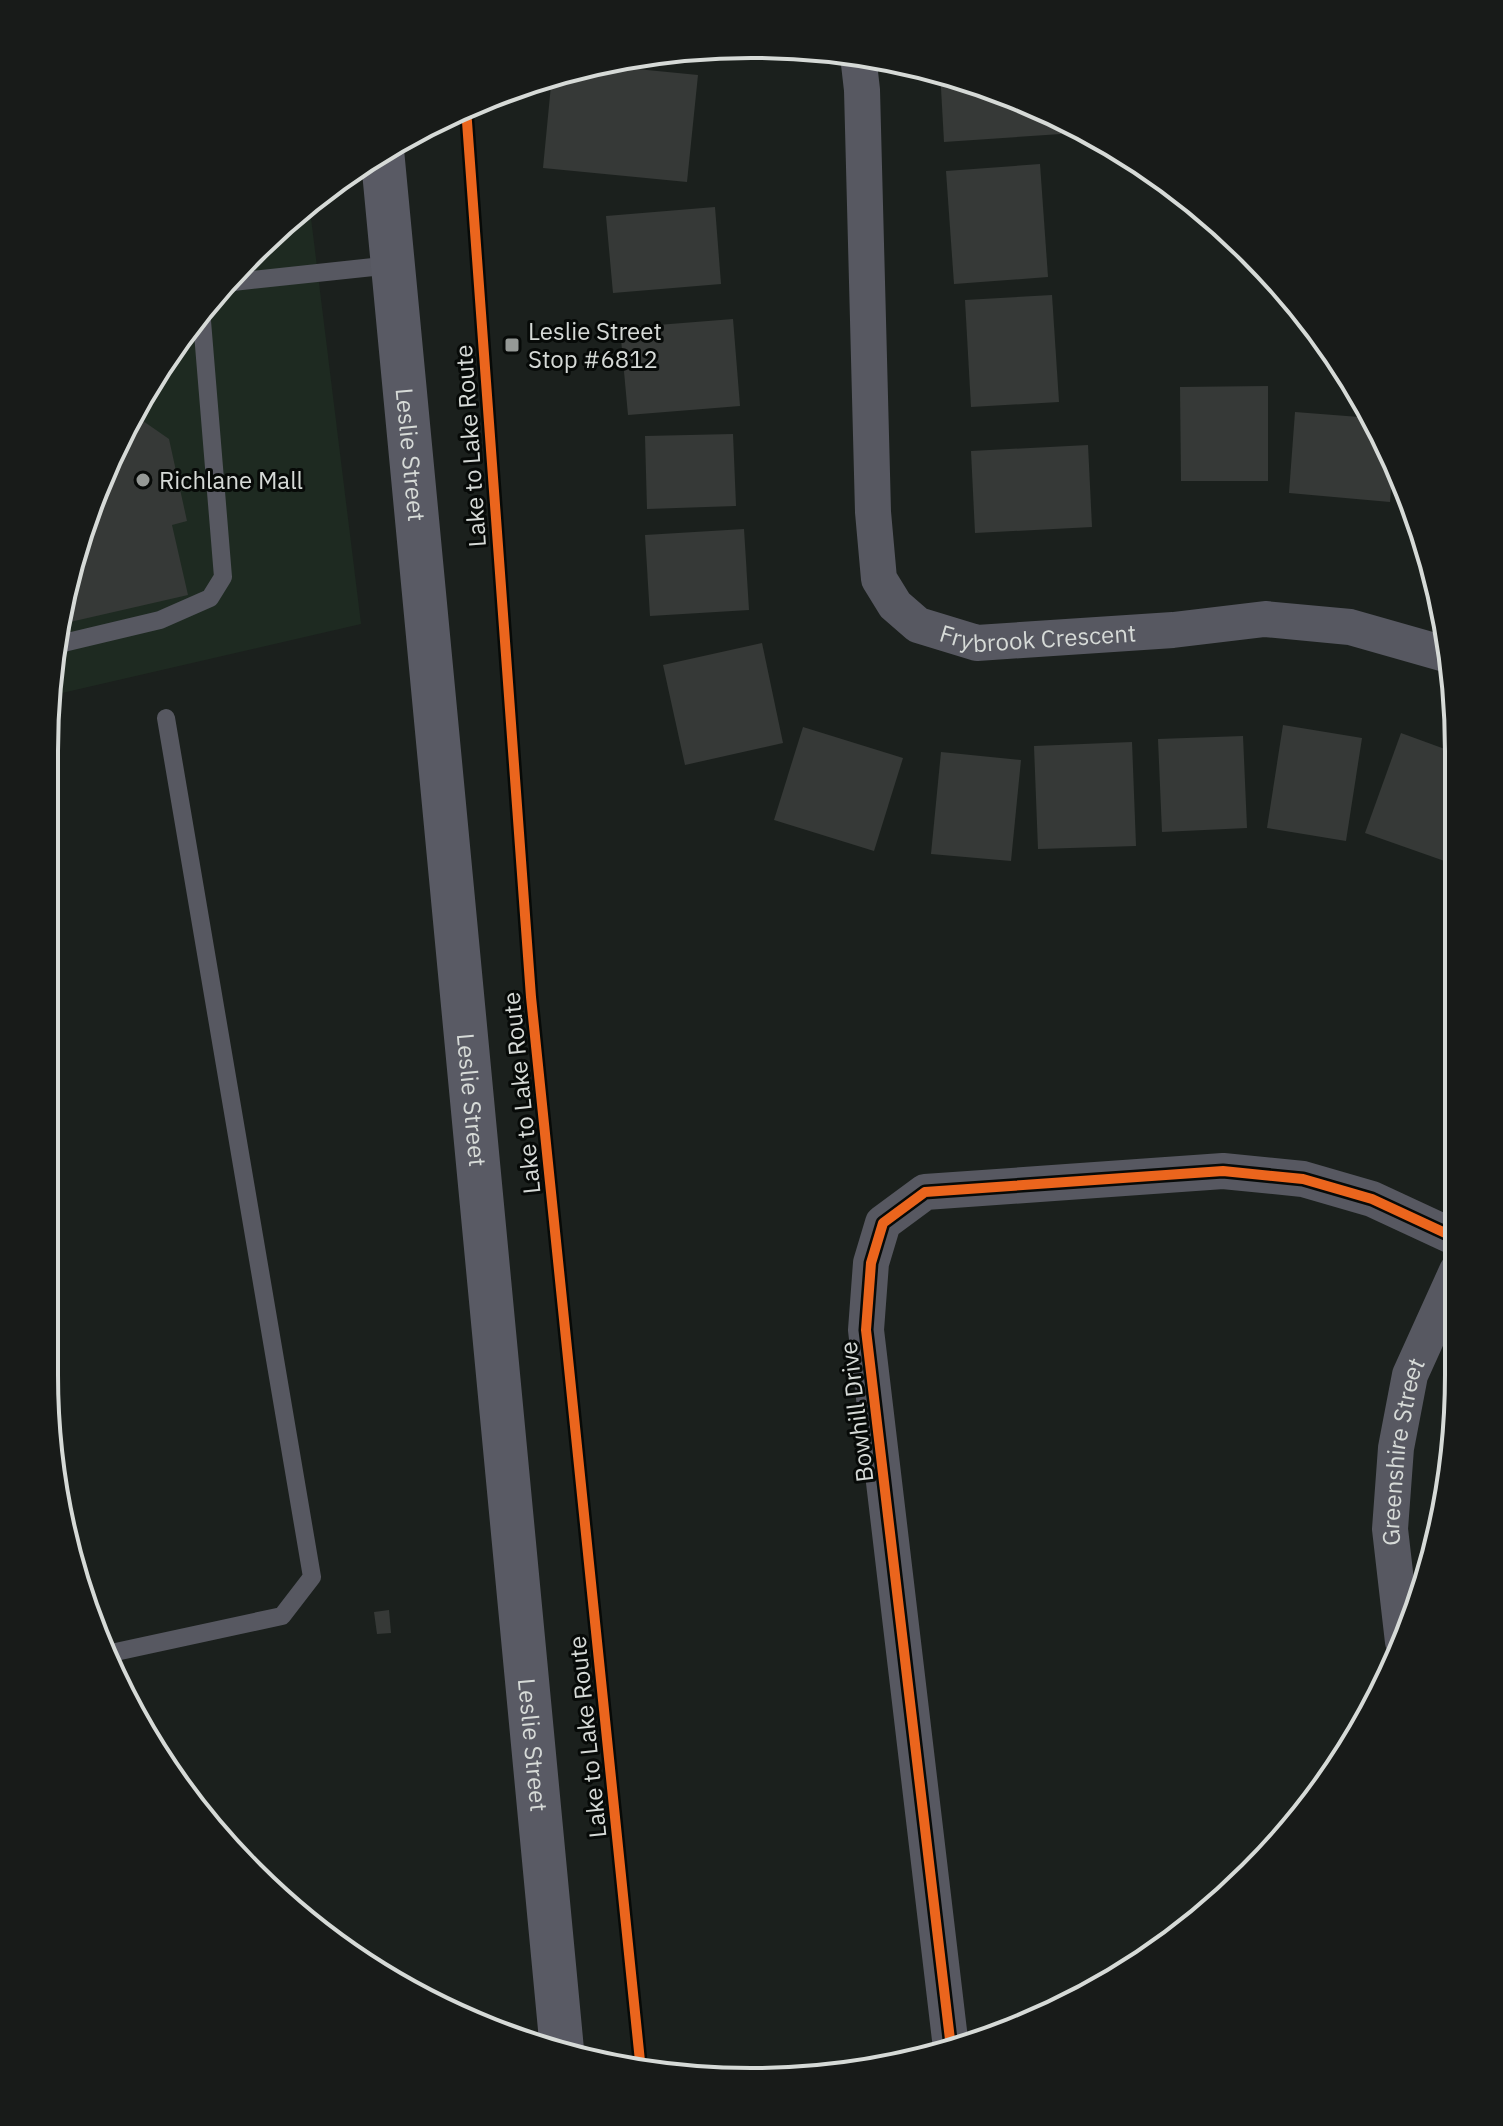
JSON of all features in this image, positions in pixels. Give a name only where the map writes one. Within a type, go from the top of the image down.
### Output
[{"type":"main road","name":"Leslie Street","points":[[383,164],[561,2041]]},
{"type":"street","name":"Frybrook Crescent","points":[[859,67],[873,512],[879,579],[895,605],[918,625],[977,643],[1173,630],[1265,619],[1350,627],[1438,652]]},
{"type":"street","name":"Bowhill Drive","points":[[950,2038],[866,1330],[871,1263],[883,1223],[925,1192],[1223,1171],[1303,1179],[1359,1195],[1445,1233]]},
{"type":"street","name":"Greenshire Street","points":[[1400,1618],[1390,1529],[1396,1448],[1410,1375],[1445,1298]]},
{"type":"lane","points":[[242,281],[392,265]]},
{"type":"lane","points":[[67,642],[160,620],[210,598],[223,577],[203,327]]},
{"type":"lane","points":[[116,1652],[282,1616],[312,1577],[166,718]]},
{"type":"shaded area","points":[[311,216],[361,624],[60,693],[71,616],[82,572],[111,486],[130,445],[151,405],[201,329],[261,261]]},
{"type":"building","points":[[632,69],[698,75],[687,182],[543,168],[551,88]]},
{"type":"building","points":[[941,85],[1017,111],[1061,132],[1061,134],[944,142]]},
{"type":"building","points":[[1040,164],[1048,277],[954,284],[946,171]]},
{"type":"building","points":[[715,207],[721,284],[613,293],[606,216]]},
{"type":"building","points":[[1052,295],[1059,402],[971,407],[965,300]]},
{"type":"building","points":[[733,319],[740,406],[628,415],[620,328]]},
{"type":"building","points":[[1268,386],[1268,481],[1181,481],[1180,387]]},
{"type":"building","points":[[1295,412],[1358,417],[1391,485],[1390,502],[1289,493]]},
{"type":"building","name":"Richlane Mall","points":[[143,421],[169,439],[187,521],[172,525],[188,595],[70,622],[95,529],[111,486]]},
{"type":"building","points":[[733,434],[736,506],[647,509],[645,436]]},
{"type":"building","points":[[1088,445],[1092,527],[975,533],[971,451]]},
{"type":"building","points":[[744,529],[749,610],[650,616],[645,535]]},
{"type":"building","points":[[762,643],[783,743],[685,765],[663,665]]},
{"type":"building","points":[[1283,725],[1362,738],[1346,841],[1267,828]]},
{"type":"building","points":[[803,727],[903,758],[874,851],[774,820]]},
{"type":"building","points":[[1401,733],[1445,749],[1445,861],[1365,833]]},
{"type":"building","points":[[1243,736],[1247,828],[1162,832],[1158,739]]},
{"type":"building","points":[[1132,742],[1136,846],[1038,849],[1034,746]]},
{"type":"building","points":[[941,752],[1021,760],[1011,861],[931,854]]},
{"type":"building","points":[[389,1610],[391,1633],[377,1634],[374,1612]]},
{"type":"cycle path","name":"Lake to Lake Route","points":[[467,120],[531,997],[640,2059]]},
{"type":"cycle path","points":[[950,2038],[866,1330],[871,1263],[883,1223],[925,1192],[1223,1171],[1303,1179],[1372,1199],[1445,1233]]},
{"type":"place","name":"Leslie Street Stop #6812","points":[[512,345]]},
{"type":"place","name":"Richlane Mall","points":[[143,480]]}]
